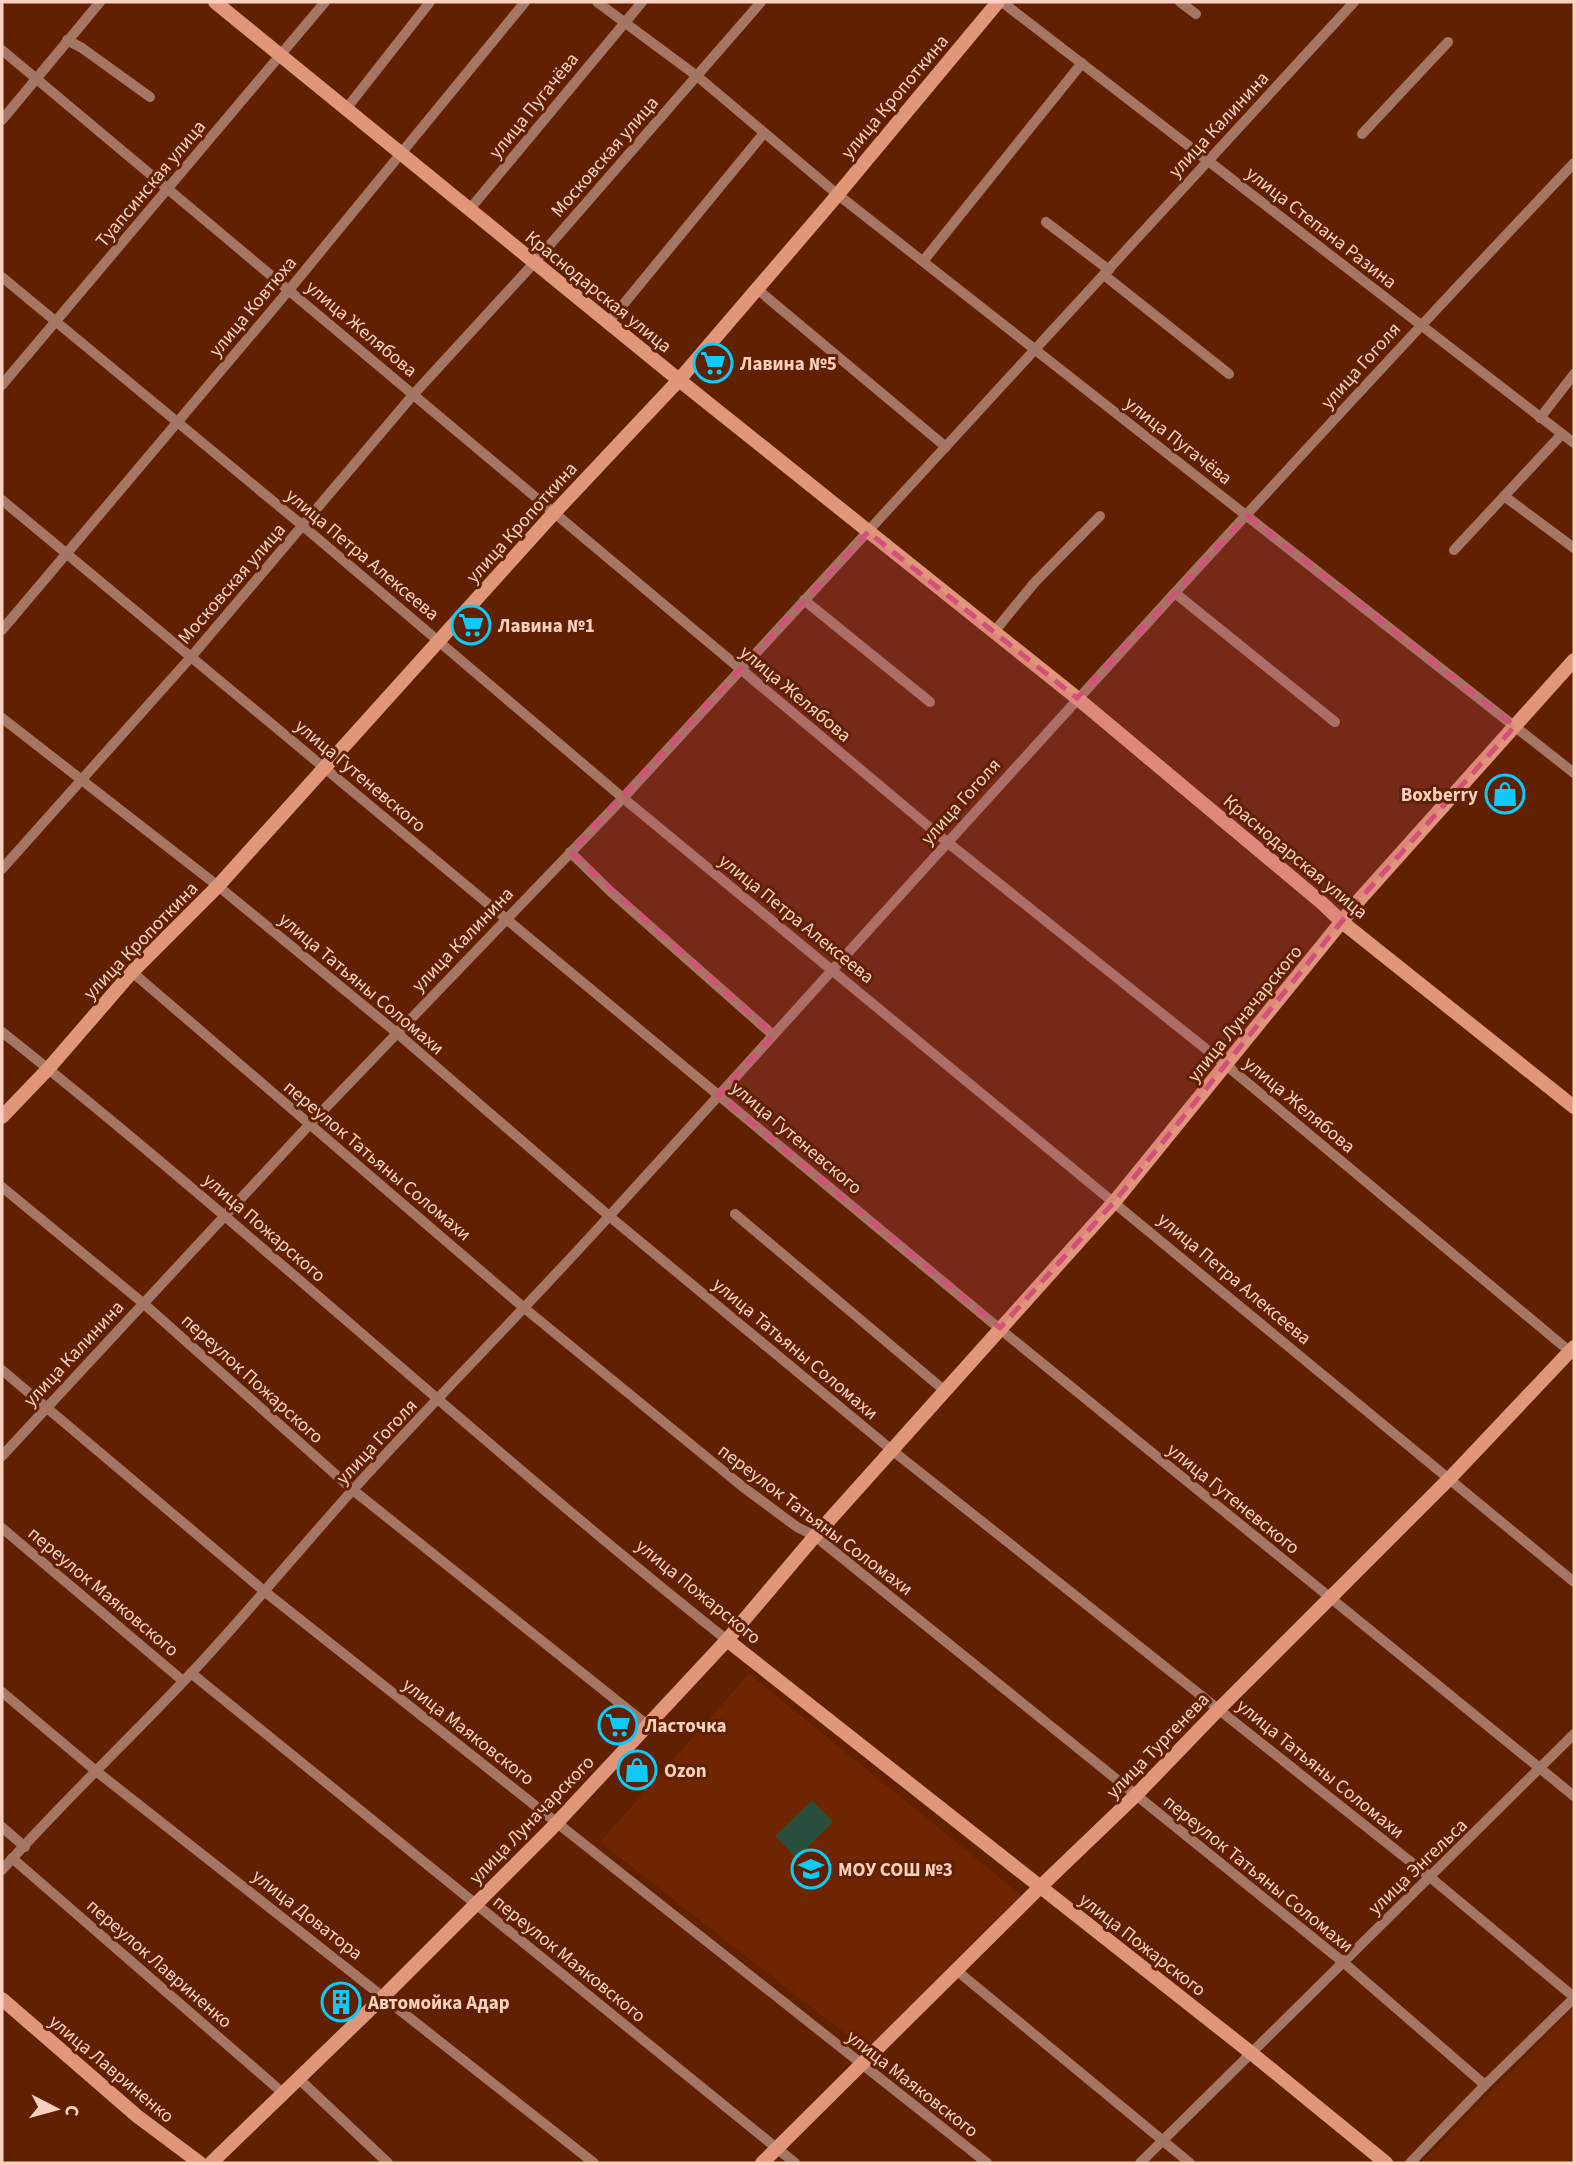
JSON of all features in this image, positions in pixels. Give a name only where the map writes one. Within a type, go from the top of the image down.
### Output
[{"type":"main road","name":"Краснодарская улица","points":[[215,2],[608,323],[1077,698],[1342,922],[1574,1107]]},
{"type":"main road","name":"улица Кропоткина","points":[[2,1117],[48,1069],[132,972],[218,886],[554,513],[679,380],[1000,2]]},
{"type":"main road","name":"улица Луначарского","points":[[211,2163],[384,1996],[557,1822],[727,1640],[815,1536],[1115,1201],[1342,922],[1574,660]]},
{"type":"main road","name":"улица Тургенева","points":[[762,2163],[1136,1796],[1573,1351]]},
{"type":"main road","name":"улица Пожарского","points":[[727,1640],[1250,2052],[1386,2163]]},
{"type":"main road","name":"улица Лавриненко","points":[[2,2000],[137,2116],[200,2163]]},
{"type":"street","points":[[2,120],[100,2]]},
{"type":"street","name":"Туапсинская улица","points":[[2,385],[325,2]]},
{"type":"street","points":[[346,109],[430,2]]},
{"type":"street","name":"улица Ковтюха","points":[[2,629],[289,290],[525,2]]},
{"type":"street","name":"улица Пугачёва","points":[[597,2],[697,76],[837,194],[1574,773]]},
{"type":"street","points":[[624,22],[642,2]]},
{"type":"street","name":"Московская улица","points":[[2,869],[83,781],[413,395],[534,263],[761,2]]},
{"type":"street","name":"улица Степана Разина","points":[[1000,2],[1574,443]]},
{"type":"street","points":[[1180,2],[1196,14]]},
{"type":"street","name":"улица Калинина","points":[[2,1456],[309,1125],[623,797],[1354,2]]},
{"type":"street","name":"улица Пугачёва","points":[[470,210],[624,22]]},
{"type":"street","points":[[67,40],[150,97]]},
{"type":"street","points":[[1362,134],[1448,43]]},
{"type":"street","name":"улица Желябова","points":[[2,50],[947,842],[1226,1065],[1573,1351]]},
{"type":"street","points":[[923,260],[1082,63]]},
{"type":"street","points":[[608,323],[764,133]]},
{"type":"street","name":"улица Гоголя","points":[[2,1870],[187,1677],[353,1490],[834,971],[1077,698],[1574,163]]},
{"type":"street","points":[[1046,222],[1229,374]]},
{"type":"street","name":"улица Петра Алексеева","points":[[2,277],[303,526],[623,797],[1574,1582]]},
{"type":"street","points":[[757,289],[946,447]]},
{"type":"street","points":[[1540,418],[1574,374]]},
{"type":"street","points":[[1454,550],[1562,434]]},
{"type":"street","points":[[1504,496],[1574,548]]},
{"type":"street","name":"улица Гутеневского","points":[[2,500],[1000,1328],[1574,1796]]},
{"type":"street","points":[[994,632],[1035,582],[1100,516]]},
{"type":"street","points":[[1175,593],[1335,722]]},
{"type":"street","points":[[804,600],[930,702]]},
{"type":"street","name":"улица Татьяны Соломахи","points":[[2,718],[218,886],[397,1033],[609,1216],[893,1451],[1431,1878],[1574,1998]]},
{"type":"street","points":[[570,852],[610,891],[774,1035]]},
{"type":"street","name":"переулок Татьяны Соломахи","points":[[132,972],[523,1307],[743,1487],[797,1527],[815,1536],[1343,1962],[1485,2085]]},
{"type":"street","name":"улица Пожарского","points":[[2,1032],[226,1217],[438,1401],[727,1640]]},
{"type":"street","name":"переулок Пожарского","points":[[2,1186],[143,1303],[353,1490],[646,1724]]},
{"type":"street","points":[[735,1214],[945,1391]]},
{"type":"street","name":"улица Маяковского","points":[[2,1370],[264,1591],[987,2163]]},
{"type":"street","name":"переулок Маяковского","points":[[2,1528],[476,1904],[796,2163]]},
{"type":"street","name":"улица Доватора","points":[[2,1692],[96,1771],[594,2163]]},
{"type":"street","name":"улица Энгельса","points":[[1140,2163],[1574,1734]]},
{"type":"street","points":[[2,1827],[25,1846]]},
{"type":"street","name":"переулок Лавриненко","points":[[12,1858],[284,2094]]},
{"type":"street","points":[[957,1970],[1190,2163]]},
{"type":"street","points":[[1410,2163],[1574,1998]]},
{"type":"street","points":[[299,2079],[388,2163]]},
{"type":"highlighted area","points":[[1247,515],[1515,726],[1360,899],[1115,1201],[1000,1328],[718,1095],[773,1035],[570,852],[868,532],[1077,698]]},
{"type":"shaded area","name":"МОУ СОШ №3","points":[[749,1674],[1021,1895],[866,2050],[600,1842]]},
{"type":"shaded area","points":[[1574,2008],[1574,2163],[1421,2163]]},
{"type":"green space","points":[[812,1800],[833,1822],[796,1858],[775,1836]]},
{"type":"place","name":"Лавина №5","points":[[713,363]]},
{"type":"place","name":"Лавина №1","points":[[471,625]]},
{"type":"place","name":"Boxberry","points":[[1505,794]]},
{"type":"place","name":"Ласточка","points":[[618,1725]]},
{"type":"place","name":"Ozon","points":[[637,1770]]},
{"type":"place","name":"МОУ СОШ №3","points":[[811,1869]]},
{"type":"place","name":"Автомойка Адар","points":[[341,2002]]}]
